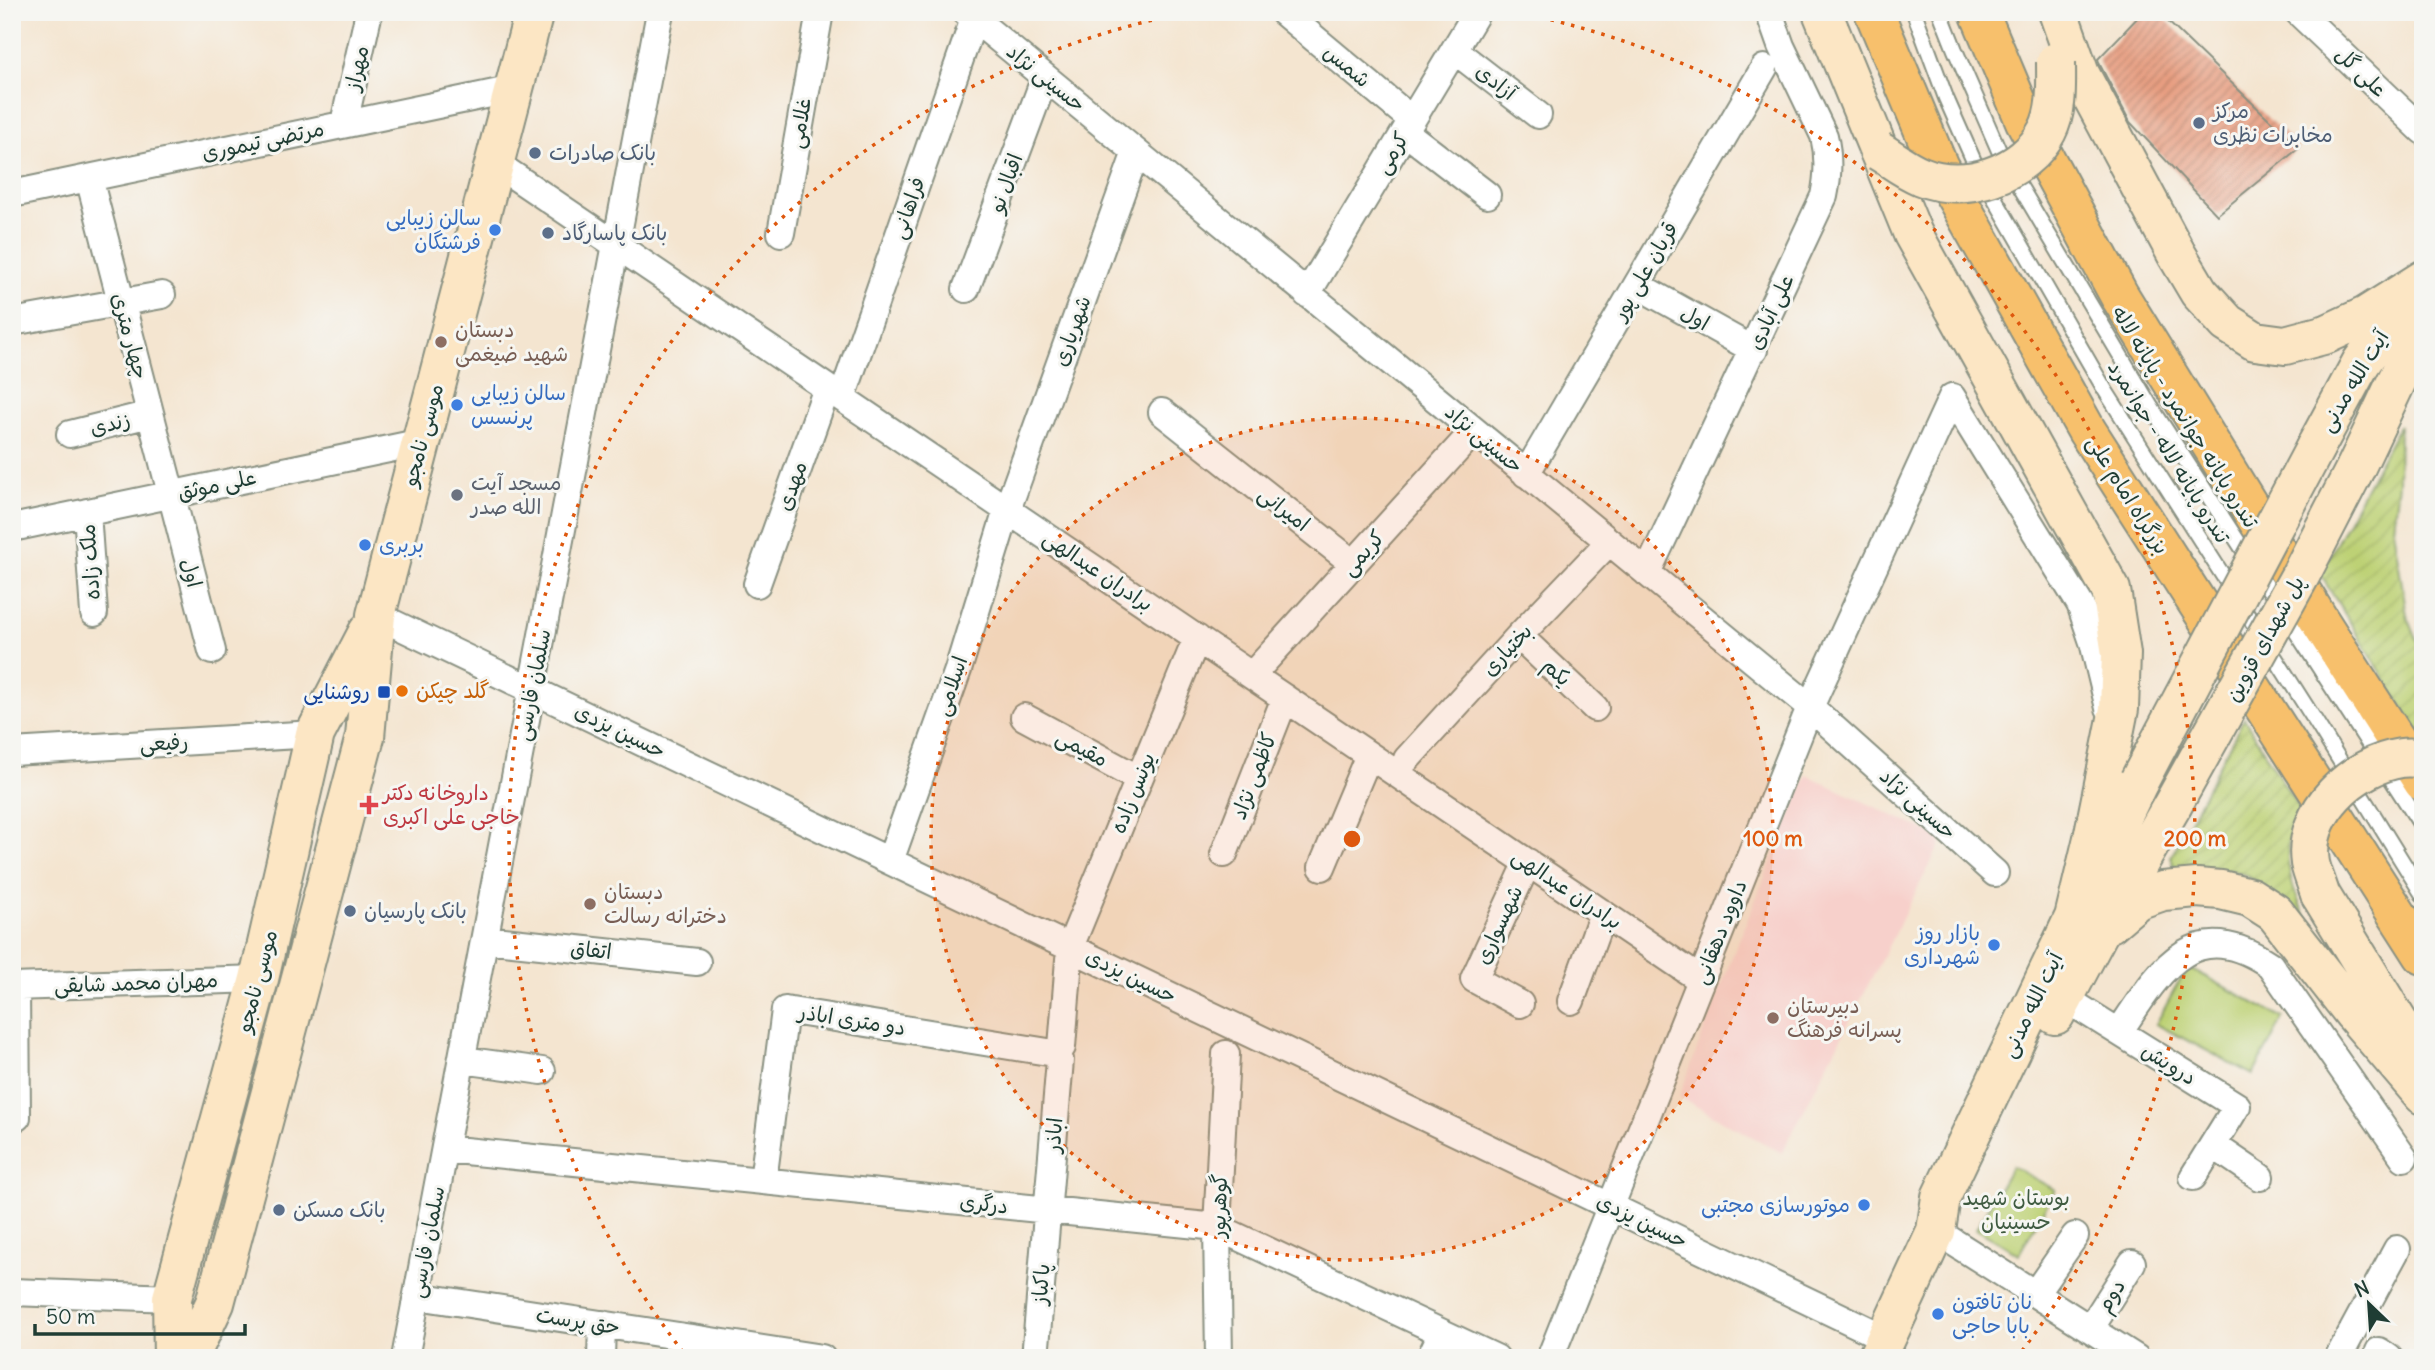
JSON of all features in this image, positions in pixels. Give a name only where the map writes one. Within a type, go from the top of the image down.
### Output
[{"type":"highway","name":"بزرگراه امام علی","points":[[1874,12],[1939,167],[2087,431],[2423,955]]},
{"type":"highway","points":[[1979,12],[2025,121],[2119,295],[2312,609],[2423,782]]},
{"type":"main road","name":"موسی نامجو","points":[[189,1358],[215,1303],[365,737],[376,615],[534,12]]},
{"type":"main road","points":[[1822,12],[1913,234],[2111,590],[2121,654],[2119,709],[2093,838],[2086,928]]},
{"type":"main road","points":[[1878,151],[1921,176],[1955,184],[1992,177],[2027,158],[2047,131],[2056,100],[2056,62],[2047,29],[2039,12]]},
{"type":"main road","points":[[2058,12],[2080,74],[2177,256],[2199,292],[2227,323],[2255,341],[2285,345],[2337,330],[2423,282]]},
{"type":"main road","name":"آیت‌ الله مدنی","points":[[2315,447],[2361,363],[2401,306],[2423,282]]},
{"type":"main road","name":"پل شهدای قزوین","points":[[2172,806],[2301,574],[2355,470],[2423,318]]},
{"type":"main road","name":"پل شهدای قزوین","points":[[2138,781],[2315,447]]},
{"type":"main road","name":"موسی نامجو","points":[[173,1358],[172,1298],[259,979],[315,734],[376,615]]},
{"type":"main road","points":[[2423,758],[2400,758],[2370,769],[2333,795],[2317,821],[2311,840],[2310,862],[2320,894],[2423,1063]]},
{"type":"main road","name":"آیت الله مدنی","points":[[2086,928],[2138,781]]},
{"type":"main road","name":"آیت الله مدنی","points":[[1881,1348],[1936,1231],[1963,1211],[2052,990],[2086,928],[2172,806]]},
{"type":"main road","points":[[2086,928],[2137,900],[2163,891],[2197,888],[2250,897],[2275,913],[2354,1014],[2423,1095]]},
{"type":"main road","points":[[259,979],[298,989]]},
{"type":"street","name":"مهراز","points":[[344,123],[369,12]]},
{"type":"street","name":"سلمان فارسی","points":[[405,1358],[660,12]]},
{"type":"street","name":"غلامی","points":[[781,233],[820,12]]},
{"type":"street","name":"شمس","points":[[1283,12],[1487,195]]},
{"type":"street","name":"کرمی","points":[[1307,294],[1477,12]]},
{"type":"street","name":"علی آبادی","points":[[1647,573],[1824,197],[1827,148],[1824,136],[1781,46],[1769,12]]},
{"type":"street","name":"علی گل","points":[[2298,12],[2423,131]]},
{"type":"street","name":"حسینی نژاد","points":[[970,16],[1810,707],[1995,873]]},
{"type":"street","name":"فراهانی","points":[[835,393],[970,16]]},
{"type":"street","name":"آزادی","points":[[1454,50],[1538,115]]},
{"type":"street","name":"قربان علی پور","points":[[1526,474],[1764,68]]},
{"type":"street","name":"اقبال نو","points":[[966,289],[1045,77]]},
{"type":"street","name":"مرتضی تیموری","points":[[12,194],[514,89]]},
{"type":"street","name":"شهریاری","points":[[1007,510],[1136,152]]},
{"type":"street","name":"برادران عبدالهی","points":[[495,163],[1701,979]]},
{"type":"street","name":"چهار متری","points":[[89,178],[170,494]]},
{"type":"street","name":"اول","points":[[1637,285],[1754,350]]},
{"type":"street","points":[[12,322],[162,295]]},
{"type":"street","name":"مهدی","points":[[757,584],[835,393]]},
{"type":"street","name":"داوود دهقانی","points":[[1550,1358],[1810,707],[1952,397],[2080,604],[2093,642],[2114,732]]},
{"type":"street","name":"امیرانی","points":[[1162,412],[1353,563]]},
{"type":"street","name":"زندی","points":[[70,433],[150,414]]},
{"type":"street","name":"کریمی","points":[[1252,675],[1474,431]]},
{"type":"street","name":"علی موثق","points":[[12,528],[422,442]]},
{"type":"street","name":"اول","points":[[170,494],[212,651]]},
{"type":"street","name":"اسلامی","points":[[890,860],[958,670],[1007,510]]},
{"type":"street","name":"ملک زاده","points":[[87,512],[94,613]]},
{"type":"street","name":"بختیاری","points":[[1408,759],[1519,636],[1609,542]]},
{"type":"street","name":"حسین یزدی","points":[[376,615],[1611,1206],[1881,1348]]},
{"type":"street","name":"یکم","points":[[1519,636],[1595,708]]},
{"type":"street","name":"یونس زاده","points":[[1070,947],[1197,638]]},
{"type":"street","name":"کاظمی نژاد","points":[[1224,854],[1285,698]]},
{"type":"street","name":"مقیمی","points":[[1024,717],[1139,779]]},
{"type":"street","name":"رفیعی","points":[[12,752],[315,734]]},
{"type":"street","points":[[1322,867],[1369,755]]},
{"type":"street","name":"شهسواری","points":[[1520,1004],[1474,979],[1528,862]]},
{"type":"street","points":[[1571,1001],[1603,913]]},
{"type":"street","name":"اتفاق","points":[[485,939],[696,962]]},
{"type":"street","points":[[2119,1032],[2154,980],[2183,953],[2204,945],[2226,944],[2250,951],[2270,965],[2404,1158]]},
{"type":"street","name":"اباذر","points":[[1047,1210],[1057,1053],[1070,947]]},
{"type":"street","name":"مهران محمد شایقی","points":[[14,987],[259,979]]},
{"type":"street","points":[[14,987],[17,1117]]},
{"type":"street","name":"درویش","points":[[2052,990],[2237,1106],[2193,1177]]},
{"type":"street","name":"دو متری اباذر","points":[[763,1181],[785,1010],[1057,1053]]},
{"type":"street","name":"گوهرپور","points":[[1219,1358],[1217,1227],[1226,1054]]},
{"type":"street","points":[[462,1060],[542,1071]]},
{"type":"street","points":[[2213,1145],[2260,1177]]},
{"type":"street","name":"درگری","points":[[445,1149],[1217,1227],[1496,1358]]},
{"type":"street","name":"پاکباز","points":[[1035,1358],[1047,1210]]},
{"type":"street","points":[[1936,1231],[2136,1358]]},
{"type":"street","points":[[2035,1294],[2075,1237]]},
{"type":"street","points":[[2339,1358],[2397,1249]]},
{"type":"street","name":"دوم","points":[[2090,1329],[2132,1263]]},
{"type":"street","points":[[12,1292],[172,1298]]},
{"type":"street","name":"حق پرست","points":[[416,1296],[822,1358]]},
{"type":"street","points":[[601,1358],[602,1324]]},
{"type":"street","points":[[1430,1358],[1442,1332]]},
{"type":"lane","name":"تندرو پایانه لاله - جوانمرد","points":[[1914,12],[1946,98],[1976,166],[2105,390],[2423,895]]},
{"type":"lane","name":"تندرو پایانه جوانمرد - پایانه لاله","points":[[1941,12],[2000,153],[2151,407],[2423,828]]},
{"type":"shaded area","points":[[1807,775],[1943,839],[1782,1153],[1679,1097],[1736,947]]},
{"type":"green space","points":[[2399,426],[2398,483],[2393,529],[2407,615],[2423,654],[2423,740],[2320,574]]},
{"type":"green space","points":[[2244,718],[2299,809],[2289,842],[2290,875],[2305,915],[2325,951],[2277,900],[2247,876],[2224,870],[2184,873],[2174,865],[2171,857]]},
{"type":"green space","points":[[2187,967],[2283,1018],[2253,1075],[2156,1024]]},
{"type":"green space","name":"بوستان شهید حسینیان","points":[[2012,1166],[2055,1190],[2019,1254],[1976,1229]]},
{"type":"building","points":[[2143,12],[2158,12],[2299,148],[2217,215],[2130,122],[2100,65],[2098,59]]},
{"type":"place","name":"مرکز مخابرات نظری","points":[[2199,123]]},
{"type":"place","name":"بانک صادرات","points":[[535,153]]},
{"type":"place","name":"سالن زیبایی فرشتگان","points":[[495,230]]},
{"type":"place","name":"بانک پاسارگاد","points":[[548,233]]},
{"type":"place","name":"دبستان شهید ضیغمی","points":[[441,342]]},
{"type":"place","name":"سالن زيبايى پرنسس","points":[[457,405]]},
{"type":"place","name":"مسجد آیت الله صدر","points":[[457,495]]},
{"type":"place","name":"بربری","points":[[365,545]]},
{"type":"place","name":"گلد چیکن","points":[[402,691]]},
{"type":"place","name":"روشنایی","points":[[384,692]]},
{"type":"place","name":"داروخانه دکتر حاجی علی اکبری","points":[[369,805]]},
{"type":"place","name":"دبستان دخترانه رسالت","points":[[590,904]]},
{"type":"place","name":"بانک پارسیان","points":[[350,911]]},
{"type":"place","name":"بازار روز شهرداری","points":[[1994,945]]},
{"type":"place","name":"دبیرستان پسرانه فرهنگ","points":[[1773,1018]]},
{"type":"place","name":"موتورسازی مجتبی","points":[[1864,1205]]},
{"type":"place","name":"بانک مسکن","points":[[279,1210]]},
{"type":"place","name":"نان تافتون بابا حاجی","points":[[1938,1314]]}]
